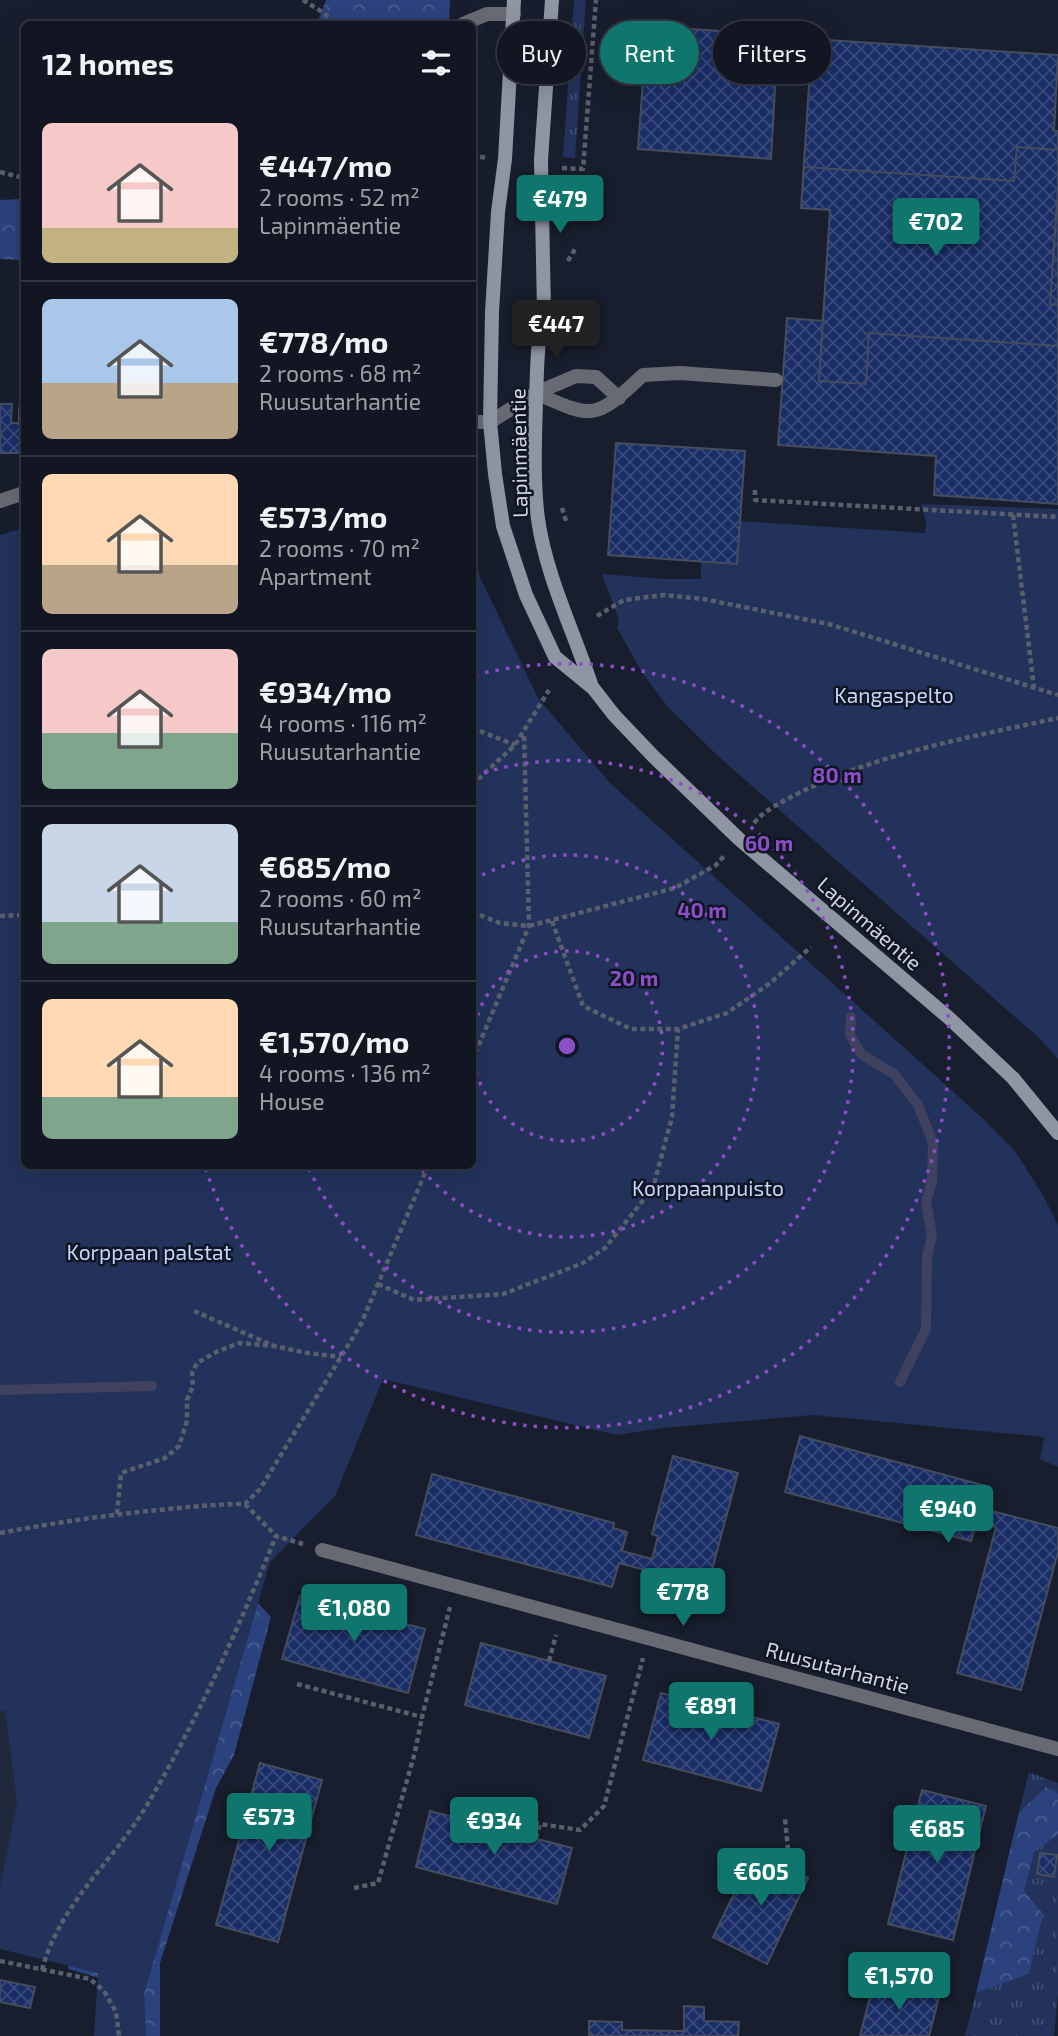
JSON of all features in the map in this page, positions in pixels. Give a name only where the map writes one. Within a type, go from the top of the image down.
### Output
[{"type":"street","name":"Lapinmäentie","points":[[552,0],[541,160],[544,311],[540,326],[536,393],[538,521],[553,581],[593,688]]},
{"type":"street","name":"Lapinmäentie","points":[[514,7],[505,159],[493,287],[490,422],[503,526],[526,595],[555,657],[593,688],[653,757],[739,839],[949,1018],[1013,1078],[1058,1133]]},
{"type":"street","points":[[470,21],[514,7]]},
{"type":"street","points":[[536,393],[575,411],[596,412],[619,398],[643,375],[680,373],[776,380]]},
{"type":"street","points":[[476,422],[490,422],[536,393],[576,376],[596,377],[619,398]]},
{"type":"street","points":[[0,501],[21,494]]},
{"type":"street","name":"Ruusutarhantie","points":[[322,1550],[1058,1749]]},
{"type":"path","points":[[303,0],[332,21]]},
{"type":"path","points":[[562,168],[583,169],[596,0]]},
{"type":"path","points":[[0,172],[21,177]]},
{"type":"path","points":[[755,490],[755,500],[1058,517]]},
{"type":"path","points":[[1013,514],[1034,688]]},
{"type":"path","points":[[597,616],[624,600],[664,595],[703,599],[829,624],[1058,695]]},
{"type":"path","points":[[476,781],[524,734],[549,690]]},
{"type":"path","points":[[765,810],[844,772],[966,738],[1058,718]]},
{"type":"path","points":[[476,730],[515,745]]},
{"type":"path","points":[[476,1052],[529,926],[524,734]]},
{"type":"path","points":[[476,914],[500,923],[529,926],[674,888],[716,865]]},
{"type":"path","points":[[0,916],[21,915]]},
{"type":"path","points":[[552,921],[583,1006],[631,1029],[678,1029],[727,1013],[769,984],[811,947]]},
{"type":"path","points":[[378,1284],[414,1300],[503,1294],[583,1264],[605,1248],[653,1188],[672,1118],[678,1029]]},
{"type":"path","points":[[0,1534],[63,1521],[117,1514],[245,1504],[260,1489],[361,1324],[427,1169]]},
{"type":"path","points":[[194,1311],[274,1346]]},
{"type":"path","points":[[117,1514],[121,1473],[165,1458],[179,1446],[187,1422],[187,1400],[192,1386],[192,1373],[197,1363],[239,1343],[341,1357]]},
{"type":"path","points":[[245,1504],[276,1536],[322,1550]]},
{"type":"path","points":[[42,1970],[64,1918],[147,1805],[202,1700],[276,1536]]},
{"type":"path","points":[[354,1888],[378,1883],[458,1586]]},
{"type":"path","points":[[485,1825],[494,1810],[540,1824],[580,1830],[604,1806],[648,1637]]},
{"type":"path","points":[[297,1684],[422,1717]]},
{"type":"path","points":[[783,1866],[788,1850],[785,1818]]},
{"type":"path","points":[[536,1838],[540,1824]]},
{"type":"path","points":[[0,1961],[90,1979],[104,1991],[117,2012],[119,2036]]},
{"type":"shaded area","points":[[5,1710],[17,1802],[0,1885],[0,1711]]},
{"type":"green space","points":[[326,0],[450,0],[449,21],[318,21]]},
{"type":"green space","points":[[574,0],[586,0],[585,21],[573,21]]},
{"type":"green space","points":[[568,84],[580,84],[575,158],[563,157]]},
{"type":"green space","points":[[21,199],[21,260],[0,259],[0,200]]},
{"type":"green space","name":"Kangaspelto","points":[[921,504],[1058,509],[1058,1059],[1039,1038],[719,757],[667,706],[643,674],[617,628],[619,620],[602,574],[701,579],[701,561],[740,521],[925,533],[926,522]]},
{"type":"green space","name":"Korppaanpuisto","points":[[21,529],[21,1169],[476,1169],[476,561],[480,577],[538,698],[610,783],[979,1115],[1015,1151],[1043,1195],[1058,1225],[1058,1467],[1040,1459],[1044,1437],[813,1415],[663,1428],[617,1435],[383,1379],[335,1496],[270,1562],[144,1994],[146,2036],[94,2036],[98,1973],[0,1949],[0,1885],[17,1802],[5,1711],[0,1711],[0,535]]},
{"type":"green space","points":[[258,1603],[271,1617],[234,1755],[216,1788],[160,1963],[160,2036],[129,2036],[103,1979],[68,1969],[72,1945],[168,1784]]},
{"type":"green space","points":[[1029,1772],[1058,1783],[1058,1793],[1045,1788],[1019,1812]]},
{"type":"green space","points":[[1046,1787],[1058,1793],[1058,1835],[1034,1852],[1024,1891],[1043,1914],[1029,1974],[976,1993],[1019,1812]]},
{"type":"green space","points":[[1058,1835],[1058,1993],[1054,2036],[965,2036],[976,1993],[1029,1974],[1023,1892],[1034,1852]]},
{"type":"building","points":[[699,30],[713,31],[713,84],[775,84],[771,159],[638,149],[643,84],[699,84]]},
{"type":"building","points":[[831,40],[1058,55],[1054,131],[1058,131],[1058,504],[934,495],[936,456],[778,445],[787,318],[823,321],[830,210],[801,208],[809,84],[831,84]]},
{"type":"building","points":[[1017,147],[1058,150],[1050,304],[1058,305],[1058,346],[869,333],[866,384],[819,381],[830,210],[801,208],[804,167],[1014,181]]},
{"type":"building","points":[[0,404],[12,404],[11,423],[19,423],[21,408],[21,453],[0,453]]},
{"type":"building","points":[[616,443],[745,451],[737,564],[608,555]]},
{"type":"building","points":[[800,1436],[986,1486],[980,1508],[1058,1528],[1058,1552],[1021,1690],[957,1673],[996,1527],[977,1522],[971,1541],[785,1492]]},
{"type":"building","points":[[673,1456],[738,1473],[706,1592],[685,1587],[687,1581],[619,1563],[612,1587],[416,1535],[432,1474],[614,1523],[613,1528],[627,1532],[622,1551],[652,1559],[658,1536],[652,1534]]},
{"type":"building","points":[[300,1596],[425,1629],[408,1693],[282,1659]]},
{"type":"building","points":[[481,1643],[606,1676],[589,1738],[465,1705]]},
{"type":"building","points":[[661,1693],[779,1724],[761,1791],[643,1760]]},
{"type":"building","points":[[260,1763],[322,1780],[278,1942],[216,1925]]},
{"type":"building","points":[[922,1790],[986,1806],[953,1940],[888,1924]]},
{"type":"building","points":[[430,1811],[572,1848],[557,1904],[416,1867]]},
{"type":"building","points":[[754,1852],[808,1878],[767,1964],[713,1937]]},
{"type":"building","points":[[1040,1853],[1057,1855],[1054,1877],[1037,1874]]},
{"type":"building","points":[[0,1980],[35,1987],[30,2008],[0,2002]]},
{"type":"building","points":[[874,1981],[939,1997],[929,2036],[860,2036]]},
{"type":"building","points":[[684,2006],[704,2007],[704,2021],[739,2022],[738,2036],[589,2036],[589,2021],[622,2022],[622,2030],[684,2031]]},
{"type":"waterway","points":[[851,1017],[850,1035],[861,1054],[894,1074],[918,1105],[933,1143],[932,1181],[926,1202],[932,1235],[927,1257],[926,1329],[900,1382]]},
{"type":"waterway","points":[[0,1390],[152,1386]]},
{"type":"park label","name":"Korppaan palstat","points":[[149,1251]]}]
